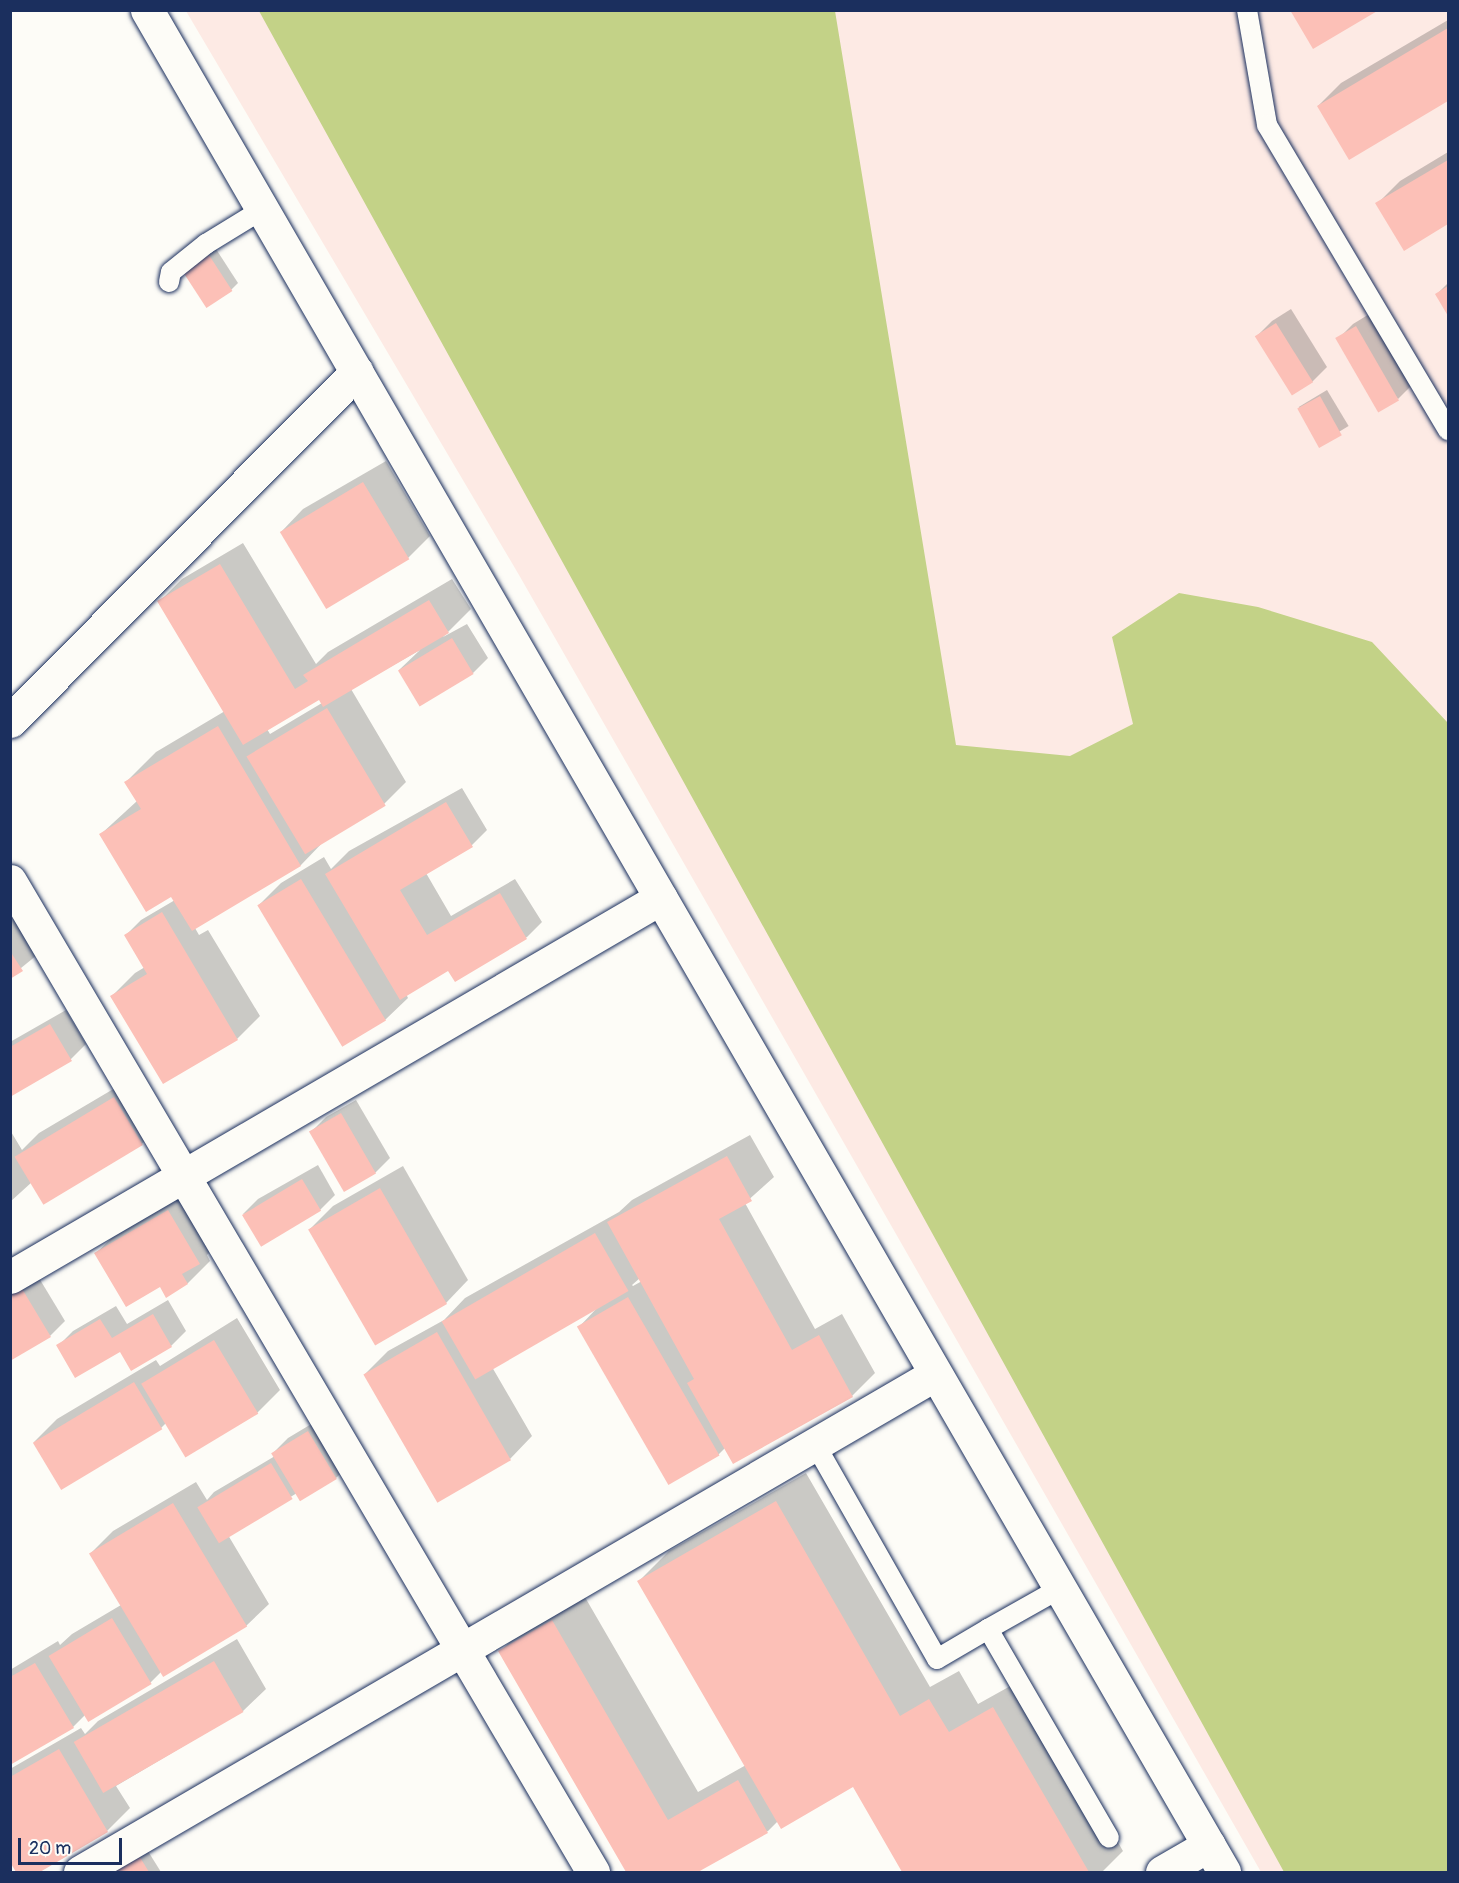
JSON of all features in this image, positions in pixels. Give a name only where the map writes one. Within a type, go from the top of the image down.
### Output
[{"type":"street","points":[[147,10],[934,1375],[1217,1859],[1162,1872]]},
{"type":"street","points":[[10,721],[357,372]]},
{"type":"street","points":[[10,881],[593,1872]]},
{"type":"street","points":[[10,1277],[661,898]]},
{"type":"street","points":[[80,1872],[934,1375]]},
{"type":"lane","points":[[1247,10],[1267,124],[1449,430]]},
{"type":"lane","points":[[169,282],[171,272],[206,244],[263,208]]},
{"type":"lane","points":[[815,1444],[937,1659],[1059,1589]]},
{"type":"lane","points":[[988,1629],[1109,1838]]},
{"type":"shaded area","points":[[186,11],[1448,11],[1448,1872],[1261,1872],[519,575]]},
{"type":"green space","points":[[259,11],[835,11],[956,745],[1070,756],[1133,724],[1112,637],[1179,593],[1258,607],[1372,642],[1448,723],[1448,1872],[1284,1872]]},
{"type":"building","points":[[1290,10],[1379,10],[1313,49]]},
{"type":"building","points":[[1448,28],[1448,101],[1349,160],[1317,106]]},
{"type":"building","points":[[1448,160],[1448,224],[1404,251],[1375,203]]},
{"type":"building","points":[[209,255],[232,291],[206,308],[183,272]]},
{"type":"building","points":[[1448,286],[1448,316],[1435,294]]},
{"type":"building","points":[[1276,323],[1313,382],[1292,396],[1255,336]]},
{"type":"building","points":[[1356,326],[1399,400],[1378,412],[1335,338]]},
{"type":"building","points":[[1320,396],[1342,435],[1319,448],[1297,409]]},
{"type":"building","points":[[363,482],[409,559],[326,609],[280,532]]},
{"type":"building","points":[[220,564],[295,689],[308,681],[303,675],[429,600],[449,633],[323,707],[319,700],[243,745],[157,601]]},
{"type":"building","points":[[452,638],[474,674],[420,706],[398,670]]},
{"type":"building","points":[[327,708],[386,806],[305,854],[246,756]]},
{"type":"building","points":[[218,726],[301,866],[192,931],[171,897],[146,912],[99,834],[141,809],[124,782]]},
{"type":"building","points":[[446,802],[473,847],[400,890],[427,935],[500,893],[527,939],[455,982],[448,971],[400,1000],[325,874]]},
{"type":"building","points":[[301,879],[386,1020],[342,1047],[257,905]]},
{"type":"building","points":[[162,912],[238,1040],[163,1084],[110,996],[147,974],[124,935]]},
{"type":"building","points":[[10,951],[23,971],[10,979]]},
{"type":"building","points":[[50,1024],[72,1061],[10,1097],[10,1047]]},
{"type":"building","points":[[114,1097],[143,1145],[43,1205],[15,1157]]},
{"type":"building","points":[[341,1113],[376,1174],[344,1192],[309,1132]]},
{"type":"building","points":[[727,1156],[752,1201],[719,1219],[792,1350],[819,1335],[853,1397],[733,1464],[687,1383],[694,1379],[607,1222]]},
{"type":"building","points":[[302,1179],[321,1211],[261,1247],[242,1215]]},
{"type":"building","points":[[380,1188],[447,1304],[375,1346],[308,1230]]},
{"type":"building","points":[[168,1210],[200,1264],[182,1274],[188,1284],[166,1298],[160,1287],[126,1307],[94,1253]]},
{"type":"building","points":[[595,1233],[628,1291],[475,1380],[442,1322]]},
{"type":"building","points":[[21,1287],[51,1337],[10,1361],[10,1293]]},
{"type":"building","points":[[628,1297],[720,1455],[668,1485],[577,1326]]},
{"type":"building","points":[[153,1314],[172,1347],[131,1371],[120,1352],[75,1378],[56,1345],[100,1319],[112,1338]]},
{"type":"building","points":[[437,1332],[511,1460],[437,1503],[363,1374]]},
{"type":"building","points":[[214,1340],[258,1414],[185,1457],[141,1384]]},
{"type":"building","points":[[134,1382],[162,1429],[61,1490],[33,1443]]},
{"type":"building","points":[[308,1431],[337,1479],[300,1501],[271,1453]]},
{"type":"building","points":[[271,1463],[293,1499],[219,1543],[197,1507]]},
{"type":"building","points":[[776,1501],[900,1716],[929,1699],[949,1732],[993,1707],[1089,1872],[902,1872],[853,1787],[781,1829],[637,1581]]},
{"type":"building","points":[[173,1503],[247,1626],[163,1677],[89,1553]]},
{"type":"building","points":[[112,1618],[152,1684],[88,1722],[49,1656]]},
{"type":"building","points":[[552,1620],[668,1820],[738,1780],[768,1833],[698,1872],[626,1872],[498,1651]]},
{"type":"building","points":[[214,1661],[244,1712],[103,1793],[74,1742]]},
{"type":"building","points":[[35,1663],[74,1728],[10,1765],[10,1677]]},
{"type":"building","points":[[59,1749],[108,1832],[40,1872],[16,1872],[10,1862],[10,1777]]},
{"type":"building","points":[[138,1854],[149,1872],[117,1872],[114,1868]]}]
